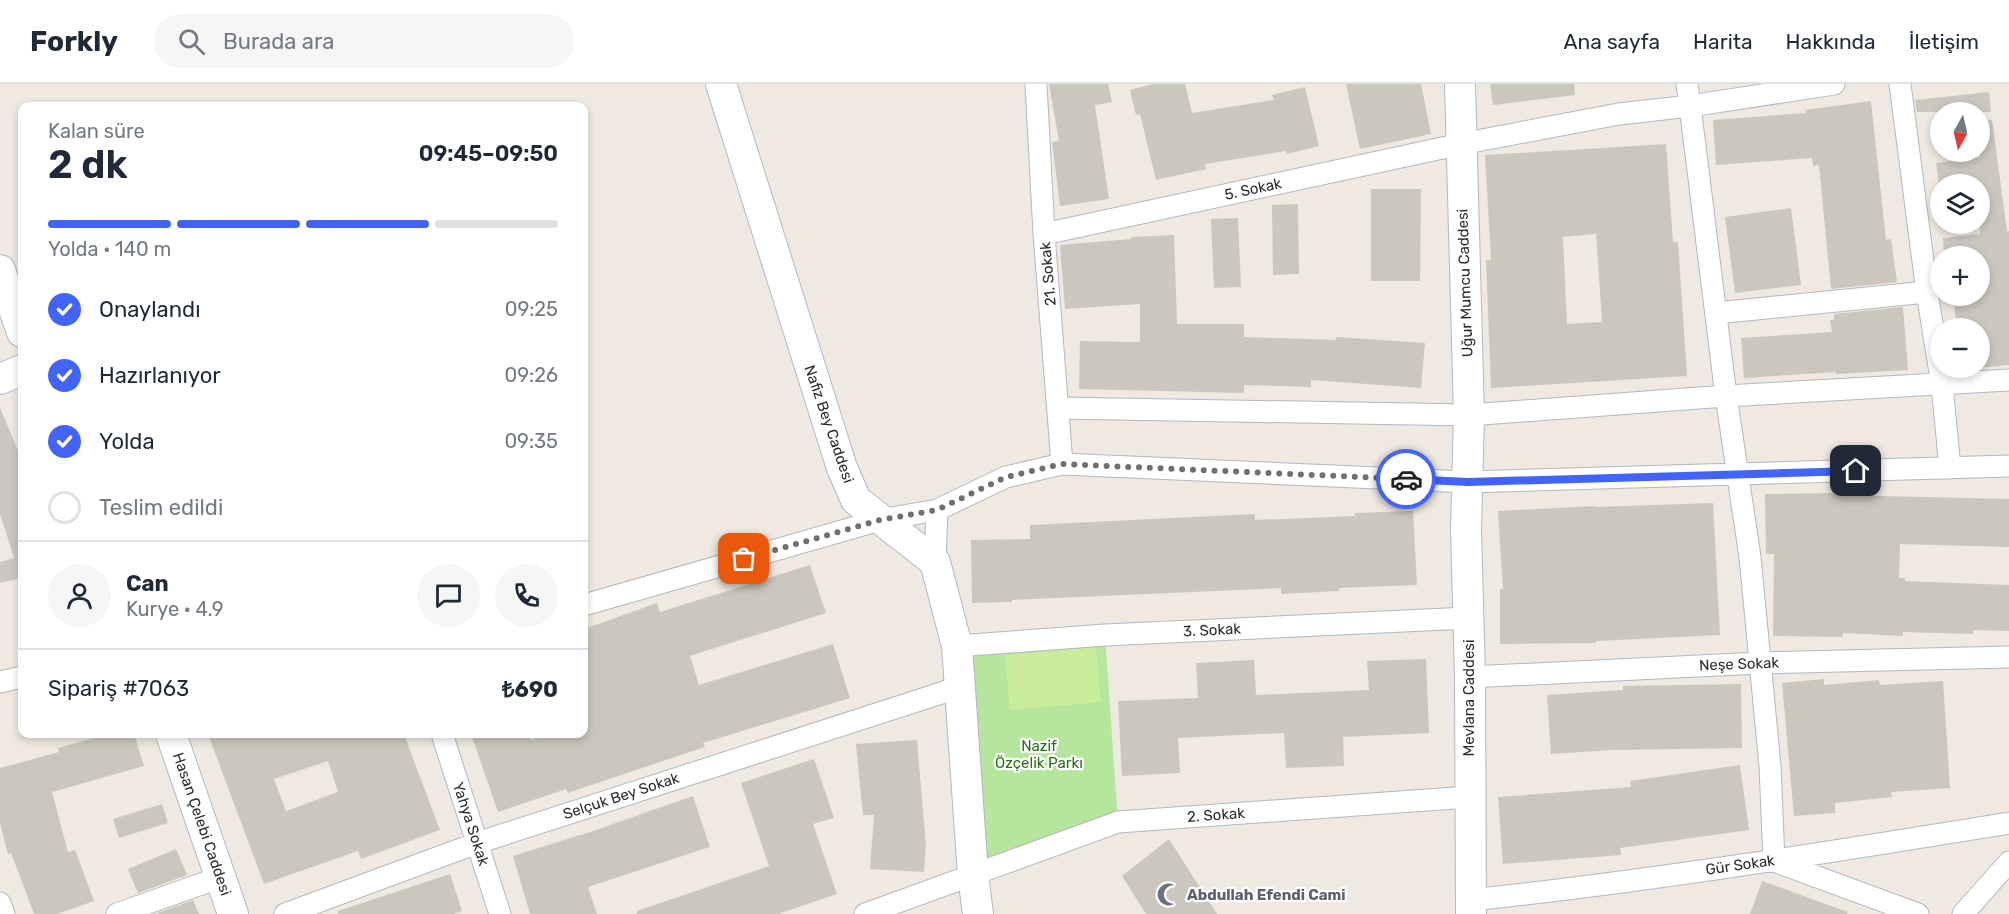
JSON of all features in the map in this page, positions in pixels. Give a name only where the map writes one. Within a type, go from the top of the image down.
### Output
[{"type":"street","name":"Nafiz Bey Caddesi","points":[[721,84],[842,468],[856,500],[935,562]]},
{"type":"street","name":"21. Sokak","points":[[1036,84],[1044,234],[1062,464]]},
{"type":"street","name":"Uğur Mumcu Caddesi","points":[[1460,84],[1469,415],[1468,482]]},
{"type":"street","points":[[1687,84],[1726,396],[1750,557],[1770,766],[1774,861],[1918,914]]},
{"type":"street","name":"5. Sokak","points":[[1044,234],[1461,144],[1619,114],[1690,106],[1834,84]]},
{"type":"street","points":[[1900,84],[1927,292],[1942,385],[1950,468]]},
{"type":"street","points":[[0,270],[18,321]]},
{"type":"street","points":[[1716,313],[1927,292]]},
{"type":"street","points":[[0,380],[18,372]]},
{"type":"street","points":[[1058,408],[1469,415],[1726,396],[2009,380]]},
{"type":"street","points":[[588,604],[880,520],[937,510],[1006,477],[1062,464],[1468,482],[2009,466]]},
{"type":"street","name":"Mevlana Caddesi","points":[[1468,482],[1466,530],[1470,677],[1471,907]]},
{"type":"street","points":[[937,510],[935,562],[957,646],[973,875],[978,914]]},
{"type":"street","name":"3. Sokak","points":[[957,646],[1105,635],[1468,618]]},
{"type":"street","name":"Neşe Sokak","points":[[1470,677],[1760,663],[2009,657]]},
{"type":"street","points":[[0,682],[18,678]]},
{"type":"street","name":"Selçuk Bey Sokak","points":[[285,914],[477,843],[960,687]]},
{"type":"street","name":"Hasan Çelebi Caddesi","points":[[172,738],[233,914]]},
{"type":"street","name":"Yahya Sokak","points":[[443,738],[500,914]]},
{"type":"street","name":"2. Sokak","points":[[865,914],[1118,822],[1469,797]]},
{"type":"street","name":"Gür Sokak","points":[[1471,907],[2009,823]]},
{"type":"street","points":[[1967,913],[2009,862]]},
{"type":"street","points":[[117,914],[221,877]]},
{"type":"street","points":[[0,903],[4,914]]},
{"type":"green space","name":"Nazif Özçelik Parkı","points":[[1105,635],[1118,822],[973,875],[957,646]]},
{"type":"green space","points":[[1096,647],[1101,702],[1010,710],[1005,655]]},
{"type":"building","points":[[1049,84],[1108,84],[1112,102],[1095,105],[1109,199],[1060,206],[1052,142],[1059,141]]},
{"type":"building","points":[[1153,84],[1185,84],[1192,113],[1274,100],[1272,95],[1305,87],[1319,146],[1287,154],[1286,151],[1205,164],[1206,169],[1156,180],[1140,114],[1136,115],[1130,90]]},
{"type":"building","points":[[1346,84],[1421,84],[1431,134],[1360,149]]},
{"type":"building","points":[[1490,84],[1574,84],[1575,95],[1493,105]]},
{"type":"building","points":[[1989,92],[1990,102],[1930,102],[1930,112],[1917,112],[1915,100]]},
{"type":"building","points":[[1871,101],[1886,240],[1891,239],[1897,282],[1831,289],[1819,165],[1813,166],[1812,158],[1716,165],[1713,120],[1806,113],[1805,110]]},
{"type":"building","points":[[1990,120],[1992,120],[2007,231],[2009,231],[2009,365],[1990,367],[1990,318],[1956,318],[1954,306],[1990,306],[1990,246],[1943,246],[1943,238],[1990,234],[1990,174],[1938,174],[1936,163],[1990,162]]},
{"type":"building","points":[[1666,144],[1673,242],[1678,242],[1687,376],[1491,388],[1486,260],[1491,260],[1485,155]],"holes":[[[1596,234],[1602,322],[1567,324],[1563,237]]]},
{"type":"building","points":[[1371,189],[1421,189],[1420,281],[1371,281]]},
{"type":"building","points":[[1298,204],[1299,274],[1273,275],[1272,205]]},
{"type":"building","points":[[1791,208],[1801,285],[1735,293],[1725,217]]},
{"type":"building","points":[[1238,218],[1241,287],[1214,288],[1211,219]]},
{"type":"building","points":[[1174,235],[1177,324],[1244,324],[1244,337],[1336,340],[1336,337],[1425,343],[1421,388],[1311,380],[1311,387],[1244,385],[1244,393],[1079,389],[1080,341],[1140,342],[1140,304],[1065,309],[1060,245]]},
{"type":"building","points":[[1903,307],[1908,370],[1744,378],[1741,338],[1832,332],[1830,320],[1834,320],[1834,314]]},
{"type":"building","points":[[0,408],[18,451],[18,579],[0,583],[0,562],[14,558],[0,514]]},
{"type":"building","points":[[1841,493],[1841,495],[2009,499],[2009,547],[1900,544],[1899,578],[1905,578],[1905,581],[2009,585],[2009,631],[1973,630],[1973,634],[1903,632],[1903,636],[1843,633],[1843,637],[1773,636],[1774,554],[1766,554],[1765,494]]},
{"type":"building","points":[[1713,503],[1720,635],[1596,641],[1596,643],[1500,644],[1500,589],[1503,589],[1498,511]]},
{"type":"building","points":[[1413,511],[1417,585],[1339,588],[1339,591],[1281,594],[1281,588],[972,603],[971,540],[1030,539],[1030,525],[1255,514],[1255,520]]},
{"type":"building","points":[[810,565],[826,613],[690,656],[699,685],[833,644],[850,698],[703,743],[705,747],[568,793],[566,789],[498,812],[472,738],[530,738],[531,740],[588,738],[588,628],[657,603],[660,612]]},
{"type":"building","points":[[1426,659],[1429,733],[1343,737],[1344,766],[1286,768],[1284,733],[1178,738],[1180,773],[1122,776],[1118,701],[1198,698],[1196,663],[1254,660],[1256,695],[1369,690],[1367,661]]},
{"type":"building","points":[[1824,679],[1824,685],[1879,680],[1880,685],[1943,681],[1950,788],[1891,792],[1892,797],[1835,803],[1835,813],[1794,816],[1782,683]]},
{"type":"building","points":[[1741,684],[1742,748],[1612,750],[1551,754],[1547,695],[1623,690],[1623,686]]},
{"type":"building","points":[[94,738],[135,738],[144,766],[52,792],[68,852],[75,850],[94,901],[57,914],[34,914],[11,853],[8,854],[0,823],[0,768],[59,752],[58,748]]},
{"type":"building","points":[[209,738],[406,738],[440,830],[361,859],[358,851],[264,884]],"holes":[[[328,761],[338,792],[286,811],[274,779]]]},
{"type":"building","points":[[917,740],[926,846],[924,872],[870,869],[874,815],[863,815],[856,744]]},
{"type":"building","points":[[814,759],[834,818],[813,824],[837,894],[778,914],[637,914],[637,911],[769,866],[741,783]]},
{"type":"building","points":[[1740,765],[1749,830],[1620,848],[1621,855],[1503,864],[1498,797],[1631,787],[1630,781]]},
{"type":"building","points":[[693,796],[710,847],[588,887],[597,914],[530,914],[513,856]]},
{"type":"building","points":[[162,804],[168,823],[119,838],[113,819]]},
{"type":"building","name":"Abdullah Efendi Cami","points":[[1169,839],[1217,914],[1146,914],[1122,876]]},
{"type":"building","points":[[176,849],[187,875],[138,893],[128,869]]},
{"type":"building","points":[[450,874],[462,911],[453,914],[338,914],[338,911]]},
{"type":"building","points":[[1762,881],[1848,912],[1847,914],[1750,914]]},
{"type":"building","points":[[193,900],[199,914],[155,914]]},
{"type":"way so far","points":[[744,559],[880,520],[937,510],[1006,477],[1062,464],[1406,479]]},
{"type":"place","name":"Abdullah Efendi Cami","points":[[1169,895]]},
{"type":"route","points":[[1406,479],[1468,482],[1856,471]]}]
